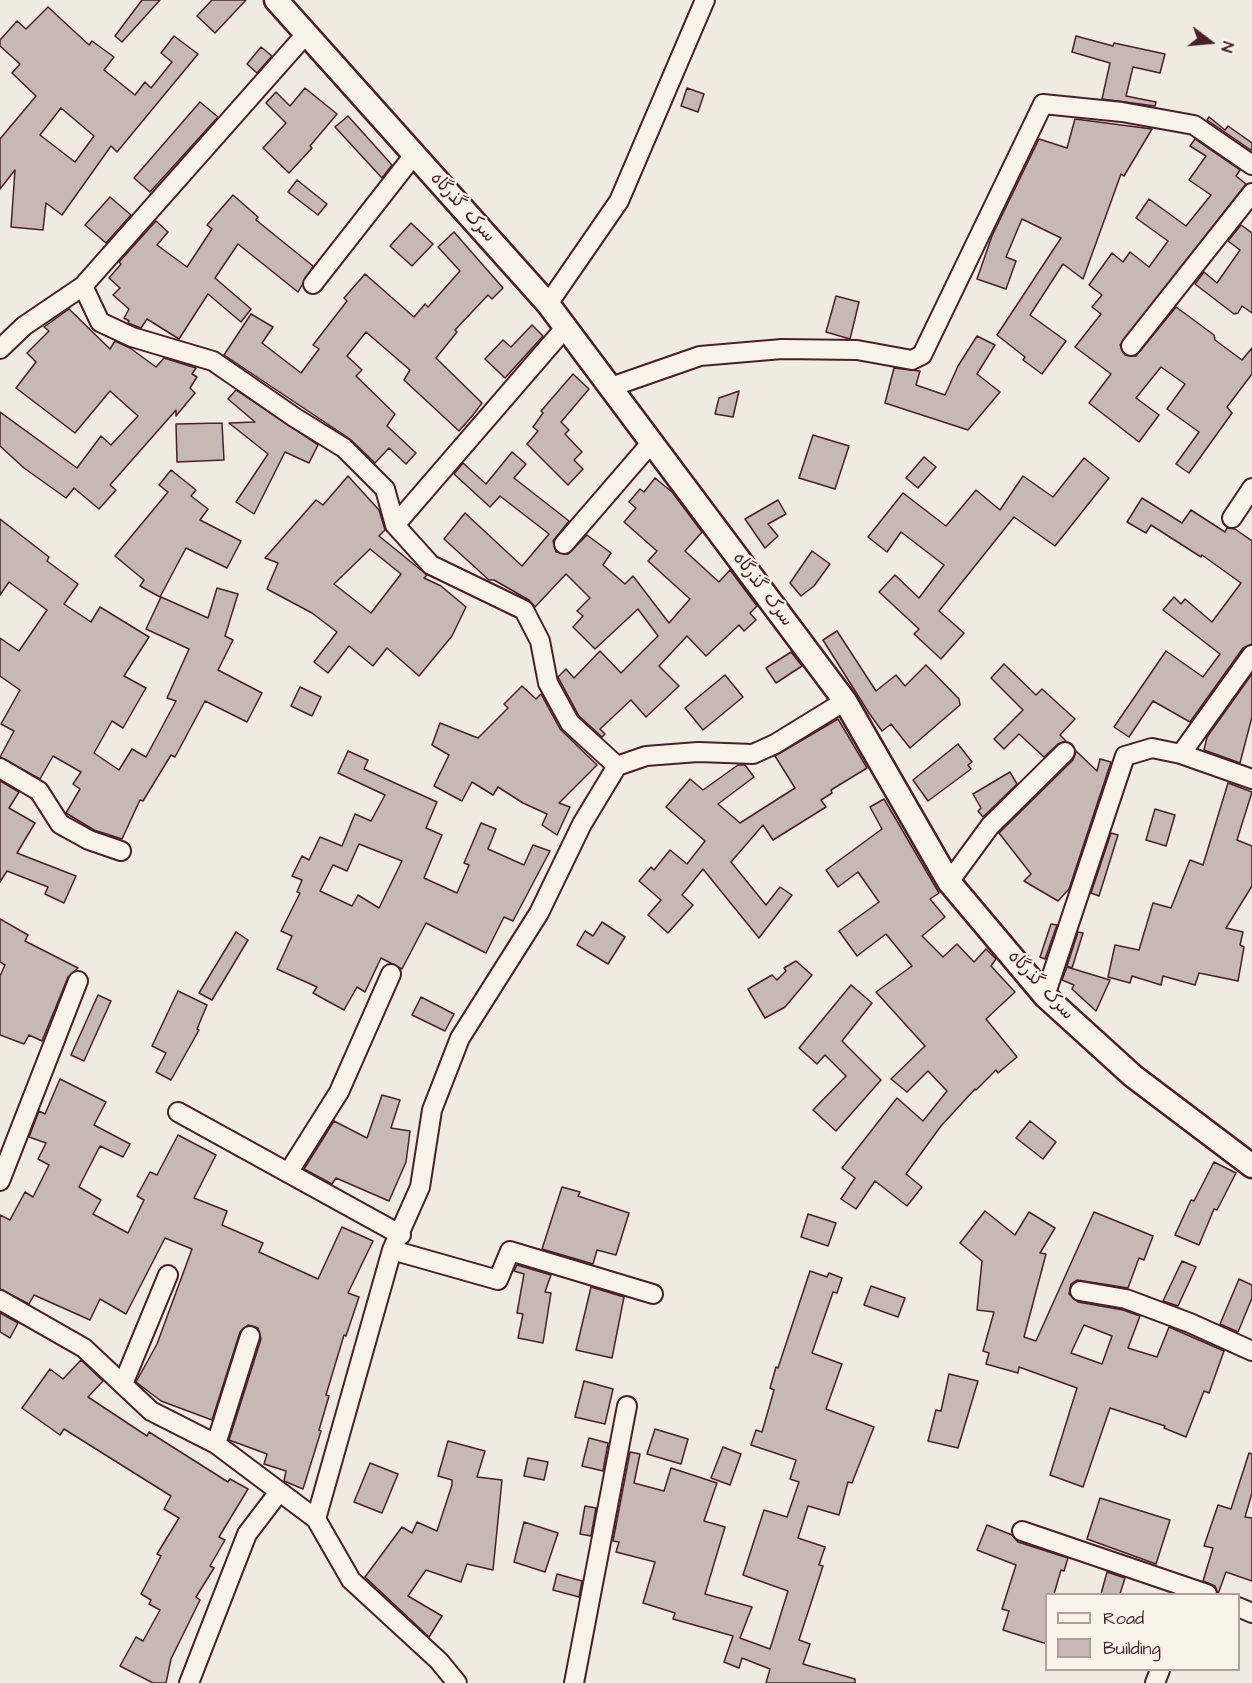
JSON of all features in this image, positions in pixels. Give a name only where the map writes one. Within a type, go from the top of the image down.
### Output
[{"type":"street","name":"سرک گذرگاه","points":[[276,0],[548,304],[844,701],[949,882],[1045,996],[1133,1076],[1252,1166]]},
{"type":"street","points":[[548,304],[619,201],[705,0]]},
{"type":"street","points":[[0,349],[24,326],[83,286],[306,34]]},
{"type":"street","points":[[611,387],[700,356],[782,349],[857,350],[912,360],[922,355],[1043,104],[1122,111],[1194,125],[1252,165]]},
{"type":"street","points":[[313,284],[414,155]]},
{"type":"street","points":[[1131,346],[1252,193]]},
{"type":"street","points":[[83,286],[100,322],[132,337],[213,361],[294,417],[344,447],[385,489],[395,525],[431,565],[524,610],[540,641],[548,683],[570,723],[617,766]]},
{"type":"street","points":[[395,525],[565,328]]},
{"type":"street","points":[[564,544],[652,442]]},
{"type":"street","points":[[1232,518],[1252,488]]},
{"type":"street","points":[[1180,754],[1252,655]]},
{"type":"street","points":[[316,1519],[396,1243],[420,1187],[432,1110],[460,1038],[539,914],[582,824],[617,766],[646,756],[698,752],[753,754],[775,744],[844,701]]},
{"type":"street","points":[[1045,996],[1125,756],[1152,748],[1180,754],[1252,779]]},
{"type":"street","points":[[949,882],[990,826],[1065,752]]},
{"type":"street","points":[[0,768],[39,791],[60,824],[89,840],[121,851]]},
{"type":"street","points":[[288,1173],[339,1092],[391,974]]},
{"type":"street","points":[[0,1181],[78,981]]},
{"type":"street","points":[[178,1112],[288,1173],[396,1243],[498,1280],[510,1251],[653,1294]]},
{"type":"street","points":[[123,1384],[168,1275]]},
{"type":"street","points":[[1080,1291],[1125,1299],[1190,1323],[1252,1351]]},
{"type":"street","points":[[0,1300],[84,1348],[151,1411],[216,1444],[316,1519],[351,1580],[439,1661],[458,1683]]},
{"type":"street","points":[[216,1444],[250,1336]]},
{"type":"street","points":[[574,1683],[627,1406]]},
{"type":"street","points":[[189,1683],[247,1534],[279,1492]]},
{"type":"street","points":[[1022,1531],[1197,1593]]},
{"type":"building","points":[[142,0],[160,0],[122,42],[115,36]]},
{"type":"building","points":[[212,0],[246,0],[215,33],[197,16]]},
{"type":"building","points":[[48,7],[89,45],[92,41],[114,57],[104,70],[135,95],[145,82],[151,88],[172,62],[161,53],[174,36],[198,54],[117,152],[111,146],[62,215],[46,203],[43,230],[11,227],[15,170],[0,189],[0,139],[36,96],[12,73],[20,64],[0,46],[0,40],[17,21],[26,29]],"holes":[[[61,108],[94,136],[75,162],[40,135]]]},
{"type":"building","points":[[1076,36],[1113,46],[1114,43],[1165,54],[1160,73],[1133,67],[1126,96],[1156,102],[1155,106],[1102,99],[1110,63],[1072,52]]},
{"type":"building","points":[[261,47],[272,56],[257,73],[247,64]]},
{"type":"building","points":[[305,88],[337,114],[310,146],[312,148],[289,173],[263,148],[286,123],[266,103],[276,92],[290,106]]},
{"type":"building","points":[[687,88],[704,94],[698,112],[681,106]]},
{"type":"building","points":[[200,102],[218,117],[150,192],[134,178]]},
{"type":"building","points":[[348,116],[392,165],[382,178],[335,127]]},
{"type":"building","points":[[1209,117],[1225,130],[1228,126],[1252,143],[1252,151],[1207,120]]},
{"type":"building","points":[[1075,119],[1152,129],[1124,176],[1121,174],[1083,279],[1063,264],[1030,315],[1066,341],[1042,374],[1023,360],[1025,357],[997,335],[1061,238],[1022,219],[1006,257],[1016,261],[1006,289],[977,279],[992,236],[1039,139],[1067,148]]},
{"type":"building","points":[[1195,139],[1240,170],[1236,176],[1246,184],[1120,345],[1125,355],[1136,356],[1176,307],[1214,335],[1215,340],[1242,360],[1252,348],[1252,374],[1227,407],[1232,413],[1189,473],[1176,464],[1199,432],[1167,409],[1185,384],[1161,367],[1136,398],[1159,415],[1139,442],[1089,403],[1111,374],[1075,347],[1101,314],[1092,307],[1102,295],[1089,285],[1112,253],[1123,262],[1130,252],[1149,267],[1168,241],[1136,218],[1149,199],[1186,226],[1211,195],[1189,180],[1206,156],[1190,146]]},
{"type":"building","points":[[297,180],[327,204],[318,215],[288,192]]},
{"type":"building","points":[[233,195],[258,217],[256,220],[313,266],[298,292],[238,244],[215,278],[251,309],[241,322],[208,294],[179,339],[147,319],[141,328],[128,323],[129,321],[124,318],[129,309],[113,295],[120,288],[109,278],[121,264],[119,262],[156,221],[168,232],[157,245],[187,267],[212,229],[207,225]]},
{"type":"building","points":[[110,197],[131,215],[106,243],[85,225]]},
{"type":"building","points":[[411,223],[433,244],[412,266],[390,246]]},
{"type":"building","points":[[1241,225],[1252,233],[1252,313],[1242,306],[1238,313],[1234,314],[1195,284],[1204,272],[1217,283],[1240,250],[1228,241]]},
{"type":"building","points":[[454,232],[503,288],[492,299],[488,295],[455,330],[457,332],[436,358],[482,403],[473,415],[459,431],[404,380],[410,370],[366,332],[347,356],[362,370],[356,376],[395,414],[387,426],[416,453],[406,464],[389,448],[375,463],[350,439],[224,355],[251,314],[273,327],[262,343],[301,373],[319,349],[313,345],[347,301],[344,298],[365,274],[414,317],[425,304],[428,307],[460,271],[438,247]]},
{"type":"building","points":[[836,296],[859,302],[850,339],[826,332]]},
{"type":"building","points":[[69,309],[110,349],[115,341],[130,348],[156,367],[164,358],[196,368],[192,374],[197,377],[190,388],[195,393],[176,416],[176,410],[110,485],[116,490],[99,509],[74,488],[66,498],[24,468],[0,446],[0,412],[77,468],[101,436],[111,445],[138,416],[110,391],[75,433],[16,388],[36,362],[27,353],[49,331],[44,327]]},
{"type":"building","points":[[532,325],[543,336],[505,378],[485,359],[503,340],[511,347]]},
{"type":"building","points":[[977,336],[995,345],[977,374],[1000,392],[968,430],[885,403],[894,368],[920,371],[916,385],[945,395],[958,366]]},
{"type":"building","points":[[573,374],[589,389],[561,422],[569,430],[565,434],[582,452],[574,460],[583,469],[568,485],[527,444],[538,431],[533,427],[543,413],[541,411]]},
{"type":"building","points":[[236,390],[318,445],[309,463],[285,452],[254,514],[236,502],[268,454],[229,423],[255,422],[228,399]]},
{"type":"building","points":[[739,391],[733,417],[715,414],[719,398]]},
{"type":"building","points":[[222,423],[224,460],[177,462],[176,424]]},
{"type":"building","points":[[813,435],[849,446],[835,489],[799,478]]},
{"type":"building","points":[[512,452],[526,464],[514,478],[569,521],[553,541],[556,552],[568,554],[587,535],[611,553],[603,565],[625,584],[633,576],[669,623],[690,599],[648,561],[657,551],[624,522],[636,508],[629,502],[640,489],[644,492],[655,478],[672,492],[702,532],[685,551],[719,582],[730,570],[757,606],[750,613],[756,620],[744,631],[739,625],[706,656],[687,636],[659,666],[679,686],[646,717],[631,700],[600,729],[605,734],[602,737],[579,716],[558,677],[566,669],[574,678],[600,651],[621,673],[658,636],[638,609],[595,649],[573,627],[583,616],[577,611],[590,598],[566,574],[535,607],[529,600],[494,580],[489,580],[444,539],[465,513],[522,566],[549,534],[500,496],[490,507],[454,474],[463,463],[486,484]]},
{"type":"building","points":[[924,457],[936,467],[918,488],[906,478]]},
{"type":"building","points":[[1084,458],[1109,478],[1055,546],[1014,517],[939,611],[964,633],[941,659],[914,634],[919,629],[879,592],[895,575],[919,598],[944,565],[901,532],[887,552],[868,537],[903,493],[946,526],[976,490],[1000,510],[1023,476],[1053,497]]},
{"type":"building","points":[[171,470],[196,490],[191,496],[208,509],[200,520],[241,541],[227,568],[186,548],[160,597],[140,586],[144,580],[115,556],[168,492],[159,485]]},
{"type":"building","points":[[348,476],[379,510],[385,530],[379,536],[427,575],[424,578],[441,586],[466,607],[452,636],[419,676],[387,648],[373,666],[349,646],[328,673],[314,662],[337,632],[312,613],[267,589],[278,563],[265,558],[316,500],[323,505]],"holes":[[[370,549],[401,574],[371,613],[334,584]]]},
{"type":"building","points":[[1142,498],[1182,523],[1191,510],[1225,532],[1227,528],[1235,529],[1252,541],[1252,644],[1243,648],[1190,722],[1153,701],[1129,737],[1114,727],[1166,651],[1203,677],[1220,654],[1163,610],[1174,597],[1181,604],[1185,599],[1212,622],[1241,583],[1202,555],[1201,557],[1151,525],[1146,533],[1127,522]]},
{"type":"building","points":[[778,500],[786,514],[768,524],[778,536],[765,548],[745,519]]},
{"type":"building","points":[[0,519],[49,557],[47,561],[78,584],[64,604],[91,622],[100,607],[149,637],[124,676],[146,688],[123,728],[112,721],[94,753],[119,770],[132,749],[146,757],[176,701],[167,698],[189,649],[146,629],[161,597],[208,618],[217,588],[238,594],[225,636],[233,640],[218,670],[262,693],[247,722],[205,701],[175,757],[171,755],[143,801],[140,800],[122,839],[94,830],[66,813],[80,789],[73,784],[81,772],[53,756],[40,779],[0,757],[14,731],[1,724],[20,690],[0,676],[0,638],[19,651],[47,610],[9,582],[0,595]]},
{"type":"building","points":[[812,551],[830,564],[814,586],[801,596],[790,583]]},
{"type":"building","points":[[837,631],[876,691],[896,675],[905,686],[926,665],[959,699],[960,705],[910,748],[891,724],[882,731],[823,640]]},
{"type":"building","points":[[791,652],[802,666],[776,683],[766,668]]},
{"type":"building","points":[[1004,664],[1036,695],[1042,689],[1075,719],[1060,735],[1066,741],[1058,744],[1044,757],[1019,734],[1004,749],[994,739],[1023,710],[991,678]]},
{"type":"building","points":[[1252,674],[1252,717],[1240,763],[1204,750],[1207,737]]},
{"type":"building","points":[[725,675],[743,697],[703,730],[685,708]]},
{"type":"building","points":[[522,686],[536,699],[541,694],[560,729],[597,765],[559,803],[570,807],[557,835],[542,825],[547,814],[523,803],[498,787],[493,795],[472,782],[462,801],[434,786],[449,755],[432,745],[440,723],[478,738],[508,708],[504,704]]},
{"type":"building","points":[[300,687],[321,697],[312,716],[291,706]]},
{"type":"building","points":[[838,719],[867,768],[831,790],[832,793],[821,800],[826,807],[773,840],[763,825],[731,862],[766,905],[780,887],[792,895],[759,938],[703,869],[682,895],[693,905],[668,933],[648,915],[661,900],[639,881],[651,867],[654,870],[670,850],[687,864],[705,841],[666,807],[690,779],[703,790],[738,765],[745,765],[754,777],[718,804],[740,823],[795,788],[775,756]]},
{"type":"building","points":[[958,744],[972,762],[968,765],[971,769],[928,801],[913,780]]},
{"type":"building","points":[[348,751],[368,760],[364,769],[437,802],[426,828],[442,835],[424,878],[457,893],[469,865],[464,863],[481,823],[496,829],[488,849],[524,865],[533,845],[550,851],[513,921],[504,917],[486,953],[426,923],[402,969],[381,958],[365,992],[357,987],[344,1010],[313,993],[317,987],[277,969],[292,936],[281,931],[300,893],[297,892],[302,880],[292,876],[302,856],[309,860],[320,837],[342,846],[355,814],[371,821],[385,795],[338,773]],"holes":[[[359,844],[402,861],[379,908],[358,895],[352,906],[320,891],[333,865],[347,871]]]},
{"type":"building","points":[[1076,751],[1097,771],[1100,759],[1111,762],[1069,889],[1058,901],[1024,881],[1031,874],[999,833],[1073,760]]},
{"type":"building","points":[[1010,772],[1017,784],[983,817],[978,811],[981,808],[973,794]]},
{"type":"building","points":[[0,781],[19,792],[9,808],[35,823],[17,853],[76,876],[64,903],[45,894],[48,887],[7,871],[0,882]]},
{"type":"building","points":[[1228,783],[1252,792],[1237,840],[1252,846],[1252,886],[1226,928],[1243,932],[1240,945],[1244,947],[1238,981],[1199,973],[1195,985],[1163,976],[1161,985],[1132,976],[1130,983],[1108,977],[1115,945],[1139,950],[1153,903],[1171,908],[1190,860],[1203,865]]},
{"type":"building","points":[[884,799],[939,893],[930,899],[945,917],[922,936],[943,957],[957,944],[974,962],[986,949],[996,959],[991,966],[1015,992],[986,1019],[1017,1057],[998,1073],[996,1070],[975,1089],[941,1126],[906,1174],[922,1187],[907,1206],[875,1181],[856,1209],[841,1199],[855,1178],[842,1168],[897,1098],[923,1121],[947,1091],[928,1071],[907,1092],[891,1079],[925,1046],[876,992],[912,966],[886,934],[857,956],[839,931],[879,902],[858,872],[838,887],[826,870],[882,829],[870,807]]},
{"type":"building","points":[[1155,809],[1175,815],[1166,846],[1146,840]]},
{"type":"building","points":[[1111,833],[1118,835],[1099,896],[1091,893]]},
{"type":"building","points":[[0,919],[28,935],[25,941],[78,968],[68,977],[42,1041],[29,1035],[24,1044],[0,1035],[0,976],[5,965],[0,962]]},
{"type":"building","points":[[602,922],[625,937],[608,964],[577,945],[585,931],[593,936]]},
{"type":"building","points":[[1051,924],[1057,925],[1045,959],[1040,957]]},
{"type":"building","points":[[236,932],[248,940],[212,1000],[199,993]]},
{"type":"building","points":[[1078,932],[1083,933],[1072,968],[1067,966]]},
{"type":"building","points":[[796,961],[812,975],[785,1007],[765,1018],[748,989],[772,975],[777,980],[786,971],[784,968]]},
{"type":"building","points":[[1067,967],[1110,980],[1096,1011],[1072,989],[1074,985],[1062,980]]},
{"type":"building","points":[[851,985],[872,1003],[842,1041],[881,1080],[836,1131],[813,1110],[846,1076],[825,1055],[817,1064],[799,1048]]},
{"type":"building","points":[[178,991],[207,1005],[197,1029],[199,1030],[171,1080],[156,1072],[166,1053],[152,1046]]},
{"type":"building","points":[[98,995],[111,1001],[84,1061],[71,1055]]},
{"type":"building","points":[[421,997],[454,1014],[445,1031],[412,1015]]},
{"type":"building","points":[[60,1079],[106,1102],[94,1125],[130,1144],[123,1157],[100,1146],[79,1187],[101,1200],[93,1214],[128,1233],[144,1200],[137,1196],[150,1172],[157,1175],[178,1135],[216,1155],[194,1198],[227,1211],[222,1225],[263,1243],[259,1252],[318,1279],[342,1227],[373,1241],[348,1293],[359,1297],[346,1336],[344,1335],[326,1395],[329,1396],[319,1430],[321,1431],[303,1489],[284,1481],[286,1471],[264,1464],[267,1454],[229,1440],[261,1339],[258,1328],[248,1325],[240,1332],[212,1420],[161,1401],[136,1382],[157,1344],[192,1249],[165,1238],[126,1314],[100,1299],[90,1320],[34,1295],[29,1304],[0,1289],[0,1215],[10,1220],[25,1192],[33,1197],[49,1165],[38,1159],[46,1143],[29,1137],[39,1111],[45,1114]]},
{"type":"building","points":[[382,1095],[400,1100],[391,1128],[410,1131],[406,1162],[389,1201],[336,1178],[332,1184],[304,1169],[334,1121],[367,1138]]},
{"type":"building","points":[[1030,1121],[1056,1142],[1043,1159],[1016,1138]]},
{"type":"building","points":[[1214,1162],[1236,1173],[1217,1210],[1214,1209],[1199,1245],[1175,1235],[1191,1200],[1194,1201]]},
{"type":"building","points":[[562,1187],[580,1192],[578,1196],[629,1213],[616,1255],[597,1250],[593,1264],[542,1249]]},
{"type":"building","points":[[985,1211],[1015,1235],[1029,1212],[1055,1228],[1040,1253],[1046,1254],[1024,1337],[1036,1341],[1094,1212],[1153,1236],[1144,1260],[1139,1258],[1128,1288],[1077,1280],[1071,1284],[1069,1294],[1078,1302],[1123,1310],[1140,1316],[1128,1348],[1157,1357],[1169,1327],[1224,1351],[1209,1393],[1204,1391],[1186,1437],[1164,1428],[1165,1426],[1110,1408],[1083,1487],[1050,1475],[1077,1388],[1019,1367],[1018,1373],[986,1364],[989,1353],[983,1351],[994,1312],[977,1310],[982,1261],[960,1243]],"holes":[[[1084,1325],[1112,1336],[1102,1364],[1071,1353]]]},
{"type":"building","points":[[808,1214],[836,1223],[828,1246],[801,1237]]},
{"type":"building","points":[[1182,1261],[1196,1267],[1178,1306],[1163,1301]]},
{"type":"building","points":[[517,1265],[551,1275],[545,1292],[551,1293],[543,1343],[518,1338],[523,1314],[517,1313],[524,1274],[514,1271]]},
{"type":"building","points":[[810,1271],[827,1277],[829,1273],[842,1278],[837,1293],[833,1292],[812,1353],[842,1364],[826,1409],[874,1427],[852,1483],[848,1482],[839,1515],[808,1506],[798,1538],[825,1547],[819,1565],[823,1566],[799,1640],[810,1644],[803,1664],[855,1679],[855,1683],[766,1683],[770,1669],[742,1658],[739,1668],[724,1662],[733,1636],[673,1619],[675,1613],[643,1603],[655,1562],[616,1552],[619,1542],[613,1541],[630,1452],[640,1454],[634,1483],[664,1491],[671,1468],[717,1483],[704,1521],[725,1527],[705,1594],[752,1607],[740,1638],[770,1649],[788,1591],[743,1575],[764,1510],[787,1517],[799,1482],[790,1479],[796,1460],[751,1445],[756,1430],[762,1432],[774,1390],[770,1388],[776,1367],[778,1368]]},
{"type":"building","points":[[1239,1279],[1252,1285],[1252,1298],[1238,1332],[1220,1324]]},
{"type":"building","points":[[871,1286],[905,1298],[898,1317],[864,1305]]},
{"type":"building","points":[[591,1287],[624,1297],[612,1358],[576,1350]]},
{"type":"building","points":[[0,1313],[18,1323],[10,1338],[0,1332]]},
{"type":"building","points":[[81,1360],[103,1381],[88,1397],[147,1436],[149,1432],[228,1482],[230,1479],[248,1489],[219,1537],[225,1540],[210,1566],[214,1568],[196,1597],[200,1600],[171,1659],[166,1683],[153,1683],[120,1666],[136,1637],[143,1641],[160,1610],[149,1604],[151,1600],[141,1594],[161,1556],[157,1554],[179,1518],[164,1509],[171,1496],[64,1429],[60,1435],[22,1408],[50,1369],[63,1379]]},
{"type":"building","points":[[949,1374],[978,1381],[958,1448],[928,1441],[936,1410],[941,1411]]},
{"type":"building","points":[[584,1381],[613,1389],[605,1424],[575,1417]]},
{"type":"building","points":[[655,1429],[688,1439],[681,1464],[647,1454]]},
{"type":"building","points":[[589,1438],[608,1443],[603,1471],[582,1466]]},
{"type":"building","points":[[448,1441],[485,1451],[477,1477],[502,1480],[493,1570],[467,1564],[461,1582],[426,1570],[408,1596],[442,1616],[429,1637],[365,1577],[402,1527],[412,1533],[417,1522],[437,1531],[452,1485],[452,1480],[438,1476]]},
{"type":"building","points":[[723,1447],[741,1454],[730,1485],[711,1478]]},
{"type":"building","points":[[1249,1453],[1252,1454],[1252,1493],[1245,1517],[1252,1518],[1252,1581],[1226,1572],[1218,1593],[1215,1586],[1203,1581],[1213,1548],[1204,1546],[1218,1505],[1231,1509]]},
{"type":"building","points":[[528,1458],[548,1462],[544,1480],[524,1476]]},
{"type":"building","points":[[370,1463],[398,1474],[382,1513],[354,1502]]},
{"type":"building","points":[[1100,1498],[1170,1520],[1156,1564],[1087,1539]]},
{"type":"building","points":[[585,1506],[596,1508],[591,1536],[580,1534]]},
{"type":"building","points":[[524,1522],[558,1533],[545,1572],[514,1562]]},
{"type":"building","points":[[987,1525],[1012,1535],[1018,1542],[1068,1558],[1064,1571],[1061,1570],[1054,1593],[1045,1593],[1045,1643],[1003,1630],[1009,1611],[1002,1609],[1016,1565],[977,1550]]},
{"type":"building","points":[[1107,1572],[1125,1578],[1120,1593],[1101,1593]]},
{"type":"building","points":[[557,1574],[582,1581],[579,1597],[553,1590]]}]
